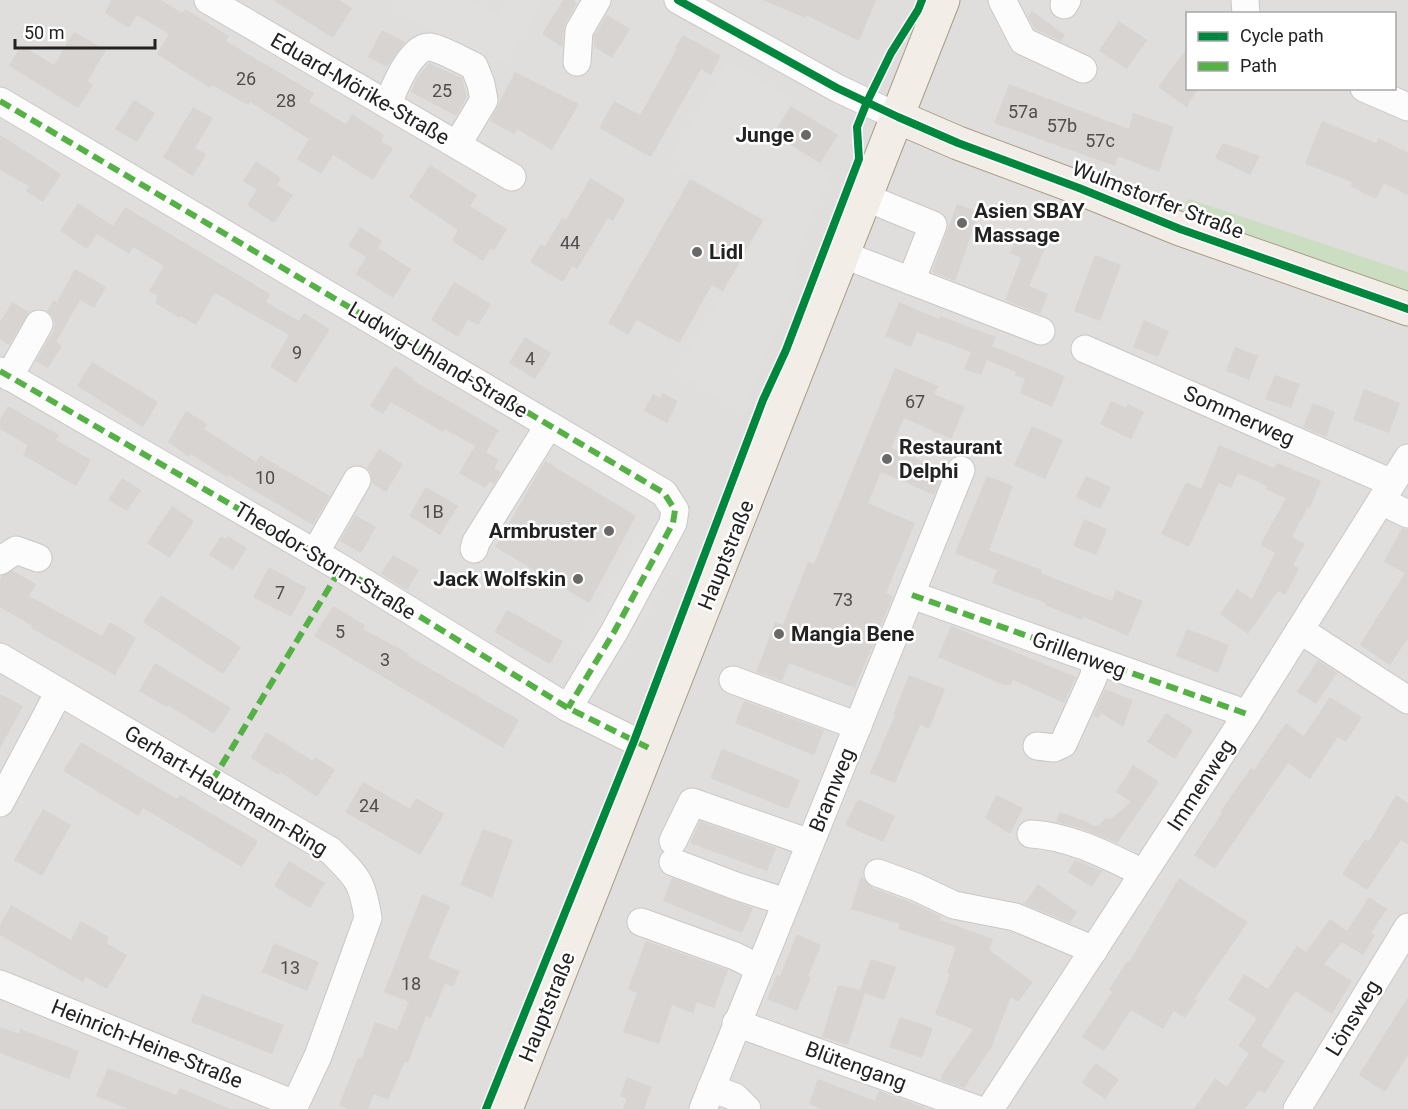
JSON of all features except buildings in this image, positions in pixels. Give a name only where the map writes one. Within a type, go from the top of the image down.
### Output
[{"type":"main road","name":"Hauptstraße","points":[[506,1109],[651,748],[867,198],[942,0]]},
{"type":"main road","name":"Wulmstorfer Straße","points":[[898,117],[958,143],[1180,229],[1408,309]]},
{"type":"street","points":[[577,62],[579,31],[597,0]]},
{"type":"street","points":[[678,0],[837,88],[898,117]]},
{"type":"street","points":[[1002,0],[1023,41],[1083,69]]},
{"type":"street","name":"Eduard-Mörike-Straße","points":[[222,3],[388,105],[512,177]]},
{"type":"street","points":[[388,105],[394,87],[420,49],[430,47],[474,66],[484,100],[457,145]]},
{"type":"street","points":[[1368,90],[1408,108]]},
{"type":"street","name":"Ludwig-Uhland-Straße","points":[[0,101],[664,493],[675,510],[673,523],[614,632],[568,708]]},
{"type":"street","points":[[867,198],[933,225],[911,281]]},
{"type":"street","points":[[844,255],[1041,331]]},
{"type":"street","points":[[4,374],[39,324]]},
{"type":"street","name":"Sommerweg","points":[[1085,349],[1387,492],[1408,514]]},
{"type":"street","name":"Theodor-Storm-Straße","points":[[4,374],[315,554],[568,708],[651,748]]},
{"type":"street","points":[[474,549],[476,542],[549,425]]},
{"type":"street","name":"Immenweg","points":[[990,1109],[1247,714],[1408,458]]},
{"type":"street","name":"Bramweg","points":[[707,1099],[961,470]]},
{"type":"street","points":[[315,554],[357,480]]},
{"type":"street","points":[[0,561],[16,550],[38,558]]},
{"type":"street","name":"Grillenweg","points":[[912,595],[1247,714]]},
{"type":"street","points":[[1300,630],[1408,700]]},
{"type":"street","name":"Gerhart-Hauptmann-Ring","points":[[0,657],[331,851],[358,878],[365,897],[368,918],[318,1056],[294,1107]]},
{"type":"street","points":[[1037,746],[1054,748],[1063,744],[1093,678],[1098,661]]},
{"type":"street","points":[[733,680],[858,726]]},
{"type":"street","points":[[0,802],[59,692]]},
{"type":"street","points":[[786,902],[736,886],[673,851],[692,802],[810,843]]},
{"type":"street","points":[[1030,834],[1050,835],[1067,840],[1143,873]]},
{"type":"street","points":[[878,873],[916,887],[954,905],[1015,917],[1094,950]]},
{"type":"street","points":[[641,922],[735,956],[759,968]]},
{"type":"street","name":"Lönsweg","points":[[1298,1109],[1408,927]]},
{"type":"street","name":"Heinrich-Heine-Straße","points":[[0,984],[294,1107]]},
{"type":"street","name":"Blütengang","points":[[736,1023],[976,1109]]},
{"type":"street","points":[[707,1099],[735,1097],[747,1109]]},
{"type":"shaded area","points":[[0,0],[1408,0],[1408,1109],[0,1109]]},
{"type":"shaded area","points":[[402,0],[471,0],[498,16],[508,0],[543,0],[507,60],[490,64],[396,10]]},
{"type":"shaded area","name":"Lidl","points":[[726,63],[745,71],[792,99],[770,136],[832,174],[804,232],[791,292],[742,412],[677,372],[767,218],[677,170],[685,157],[675,152]]},
{"type":"shaded area","points":[[638,541],[677,566],[613,672],[573,648]]},
{"type":"green space","points":[[1189,199],[1408,272],[1408,295],[1178,212]]},
{"type":"marked path","points":[[0,101],[664,493],[675,510],[673,523],[614,632],[568,708]]},
{"type":"marked path","points":[[0,371],[341,568],[568,708],[651,749]]},
{"type":"marked path","points":[[212,781],[341,568]]},
{"type":"marked path","points":[[912,595],[1247,714]]},
{"type":"cycle path","points":[[678,0],[837,88],[958,143],[1180,229],[1408,309]]},
{"type":"cycle path","points":[[486,1109],[634,741],[763,400],[786,350],[859,159],[857,127],[891,53],[922,0]]},
{"type":"place","name":"Junge","points":[[806,135]]},
{"type":"place","name":"Asien SBAY Massage","points":[[962,223]]},
{"type":"place","name":"Lidl","points":[[697,252]]},
{"type":"place","name":"Restaurant Delphi","points":[[887,459]]},
{"type":"place","name":"Armbruster","points":[[609,531]]},
{"type":"place","name":"Jack Wolfskin","points":[[578,579]]},
{"type":"place","name":"Mangia Bene","points":[[779,634]]}]
